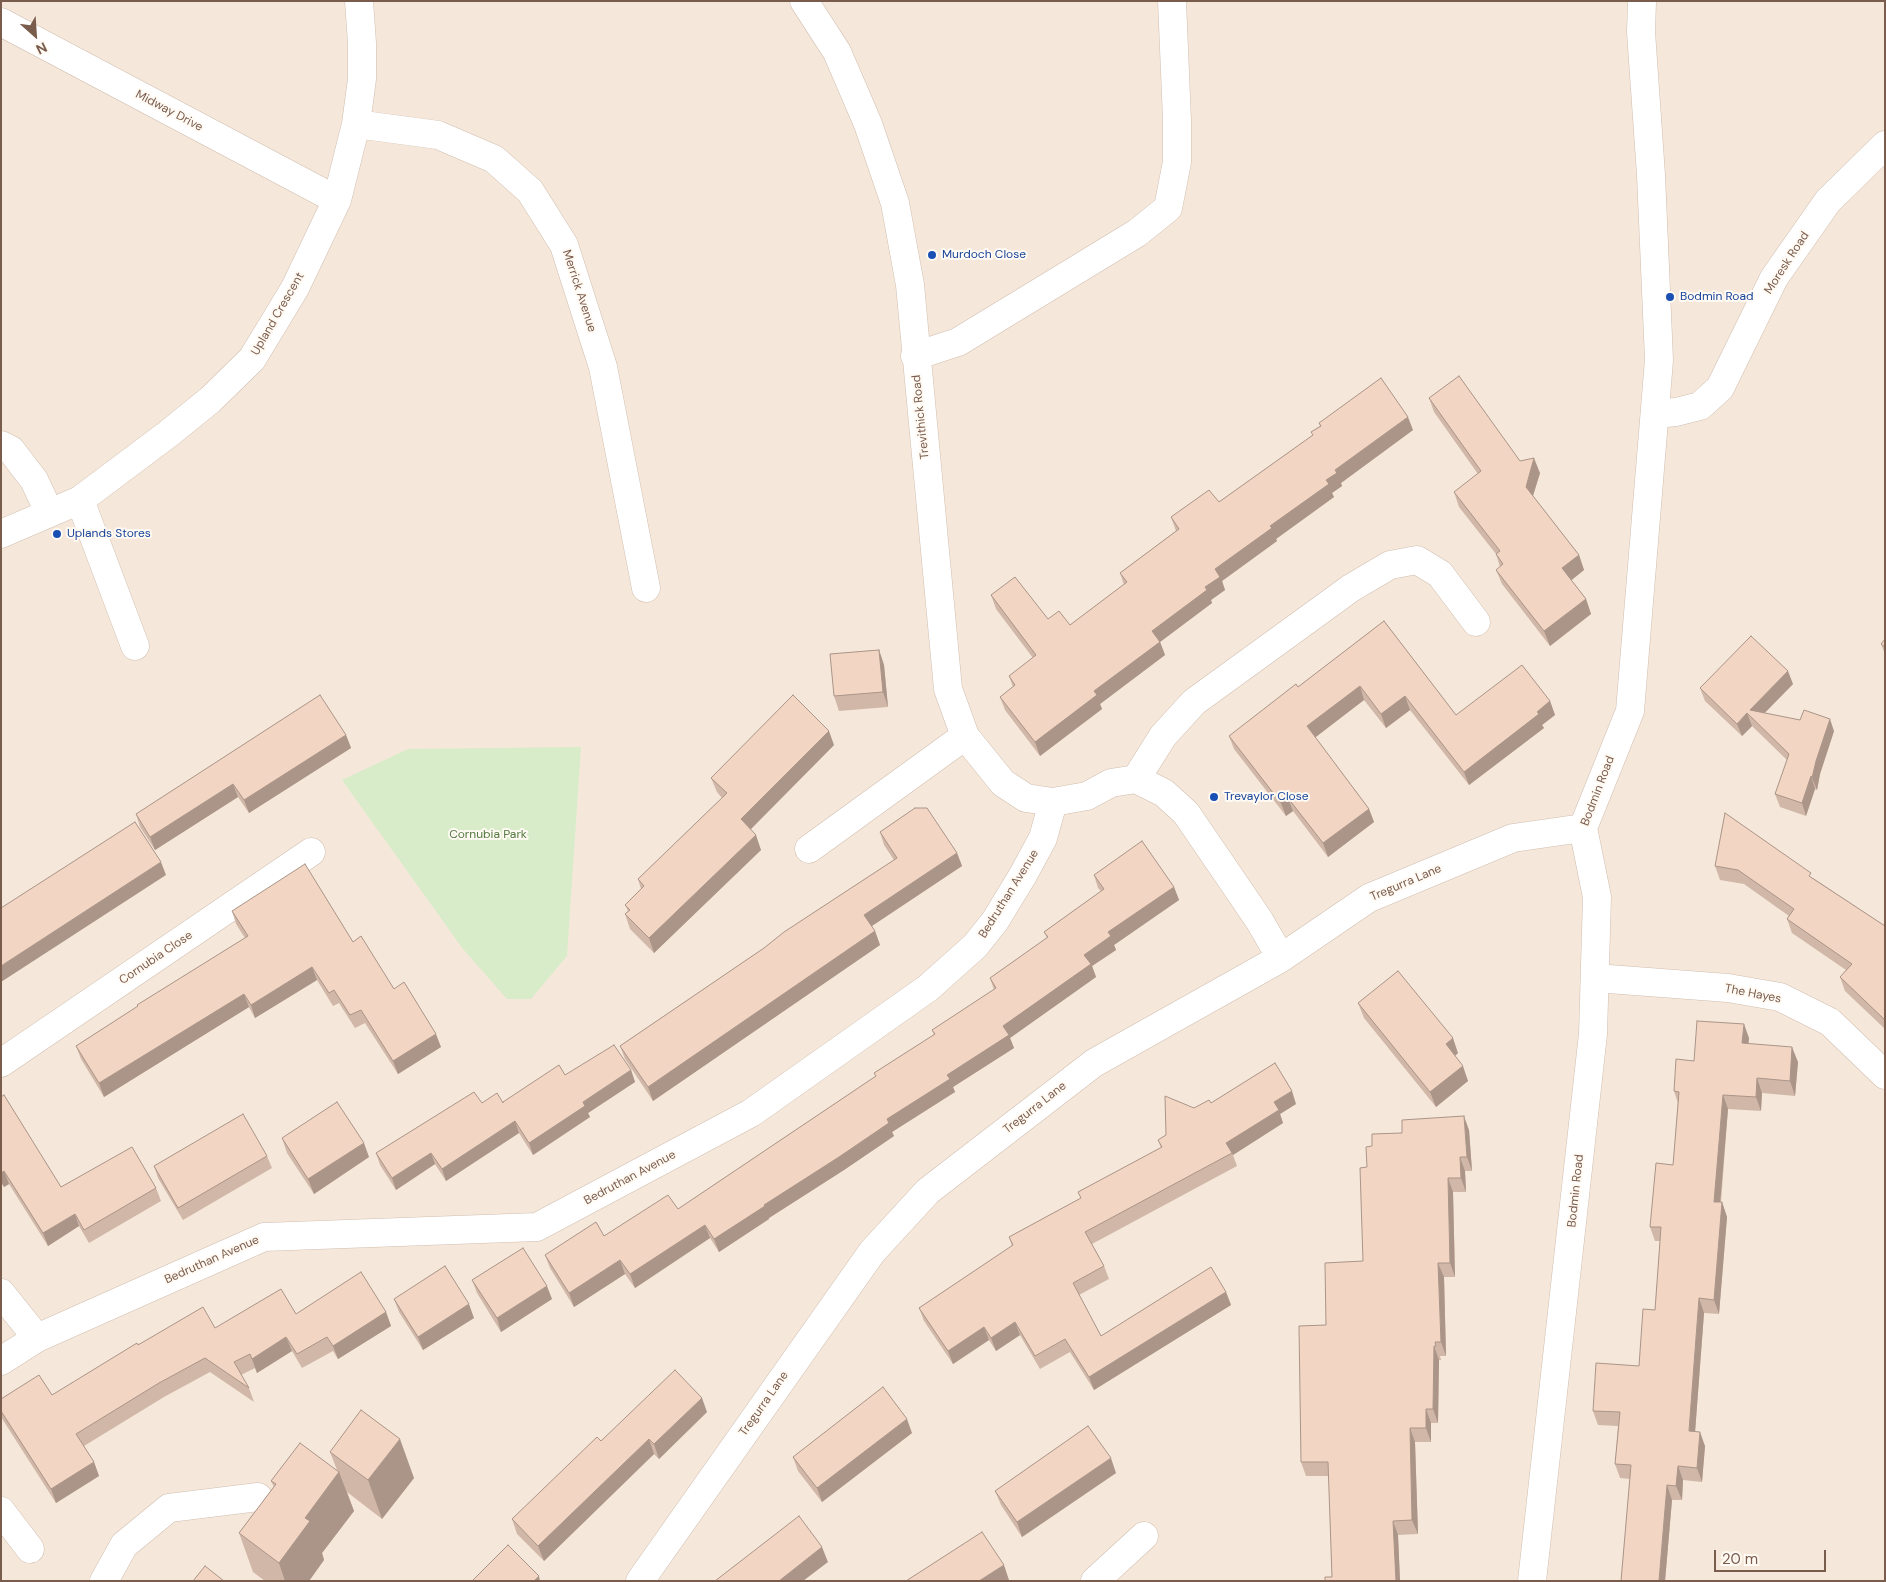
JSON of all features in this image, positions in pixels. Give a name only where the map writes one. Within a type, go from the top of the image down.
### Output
[{"type":"street","name":"Upland Crescent","points":[[1,534],[80,500],[175,429],[210,400],[252,359],[296,288],[337,200],[356,124],[362,79],[359,1]]},
{"type":"street","name":"Trevithick Road","points":[[804,1],[837,52],[868,124],[895,203],[910,285],[915,356],[948,689],[965,736],[1003,783],[1026,798],[1053,802]]},
{"type":"street","points":[[915,356],[966,338],[1137,233],[1168,208],[1177,162],[1172,1]]},
{"type":"street","name":"Bodmin Road","points":[[1532,1581],[1592,1044],[1597,897],[1583,828],[1630,711],[1659,360],[1651,175],[1641,32],[1642,1]]},
{"type":"street","name":"Midway Drive","points":[[1,22],[337,200]]},
{"type":"street","name":"Merrick Avenue","points":[[356,124],[438,135],[494,159],[530,191],[564,245],[603,368],[646,588]]},
{"type":"street","name":"Moresk Road","points":[[1655,414],[1676,412],[1700,406],[1720,388],[1774,278],[1828,201],[1885,146]]},
{"type":"street","points":[[1,445],[11,450],[34,480],[49,512]]},
{"type":"street","points":[[80,500],[135,646]]},
{"type":"street","points":[[1136,779],[1163,736],[1194,702],[1351,588],[1390,565],[1417,560],[1440,574],[1476,622]]},
{"type":"street","points":[[809,849],[965,736]]},
{"type":"street","points":[[1053,802],[1087,796],[1111,783],[1136,779],[1164,793],[1186,813],[1258,920],[1281,958]]},
{"type":"street","name":"Bedruthan Avenue","points":[[1,1362],[37,1338],[264,1237],[536,1227],[751,1113],[928,988],[975,946],[995,921],[1023,875],[1043,838],[1053,802]]},
{"type":"street","name":"Tregurra Lane","points":[[640,1581],[872,1252],[928,1192],[1094,1063],[1281,958],[1369,898],[1513,838],[1583,828]]},
{"type":"street","name":"Cornubia Close","points":[[1,1063],[311,852]]},
{"type":"street","name":"The Hayes","points":[[1595,978],[1728,988],[1780,997],[1830,1022],[1885,1075]]},
{"type":"street","points":[[1,1293],[37,1338]]},
{"type":"street","points":[[104,1581],[124,1545],[169,1508],[258,1497]]},
{"type":"street","points":[[1,1511],[30,1549]]},
{"type":"street","points":[[1095,1581],[1144,1536]]},
{"type":"shaded area","points":[[1,1],[1885,1],[1885,1581],[1,1581]]},
{"type":"green space","name":"Cornubia Park","points":[[581,747],[567,956],[531,999],[507,999],[463,949],[342,780],[408,749]]},
{"type":"building","points":[[1459,376],[1520,461],[1534,458],[1526,487],[1579,555],[1562,568],[1586,599],[1544,631],[1496,570],[1503,564],[1496,554],[1500,551],[1454,492],[1481,471],[1429,398]]},
{"type":"building","points":[[1381,378],[1408,417],[1335,470],[1337,473],[1326,480],[1329,484],[1270,526],[1272,528],[1215,569],[1220,577],[1205,587],[1207,590],[1152,631],[1160,642],[1094,691],[1097,695],[1035,742],[1000,697],[1015,685],[1009,676],[1036,655],[991,595],[1015,577],[1048,619],[1059,611],[1070,625],[1127,582],[1120,573],[1179,529],[1171,517],[1209,490],[1219,502],[1313,435],[1311,432],[1321,426],[1319,423]]},
{"type":"building","points":[[1384,621],[1456,715],[1522,665],[1550,701],[1537,712],[1539,714],[1464,772],[1405,696],[1381,714],[1360,686],[1307,726],[1369,809],[1323,843],[1288,798],[1281,803],[1229,736],[1296,684],[1298,687]]},
{"type":"building","points":[[1751,636],[1788,671],[1750,710],[1800,720],[1804,710],[1830,719],[1812,778],[1811,776],[1802,803],[1775,794],[1789,754],[1747,713],[1737,724],[1700,688]]},
{"type":"building","points":[[1885,639],[1885,647],[1881,644]]},
{"type":"building","points":[[879,650],[883,692],[834,696],[830,654]]},
{"type":"building","points":[[320,695],[346,735],[244,800],[233,784],[150,837],[136,814]]},
{"type":"building","points":[[793,695],[829,731],[741,819],[756,835],[649,938],[625,914],[630,910],[625,905],[644,886],[638,879],[727,793],[711,778]]},
{"type":"building","points":[[915,808],[927,808],[957,853],[864,915],[875,931],[648,1087],[620,1046],[764,948],[784,932],[897,858],[880,832]]},
{"type":"building","points":[[1725,813],[1811,873],[1809,876],[1885,926],[1885,1020],[1840,977],[1852,964],[1787,919],[1794,909],[1738,870],[1715,866]]},
{"type":"building","points":[[135,822],[161,862],[1,966],[1,908]]},
{"type":"building","points":[[1142,841],[1174,887],[1108,932],[1111,936],[1084,955],[1091,964],[1003,1026],[1009,1035],[947,1075],[950,1079],[887,1119],[889,1123],[714,1239],[705,1225],[630,1274],[620,1260],[569,1293],[545,1255],[596,1222],[604,1236],[668,1195],[678,1209],[876,1076],[874,1073],[935,1034],[932,1030],[996,988],[990,978],[1048,937],[1044,932],[1104,889],[1094,875]]},
{"type":"building","points":[[305,864],[353,942],[361,936],[394,989],[404,982],[436,1034],[393,1061],[361,1010],[350,1015],[334,990],[329,993],[312,967],[251,1005],[244,994],[99,1083],[76,1046],[137,1005],[248,936],[232,911]]},
{"type":"building","points":[[1398,971],[1453,1038],[1446,1044],[1463,1066],[1430,1092],[1358,1003]]},
{"type":"building","points":[[1697,1021],[1744,1024],[1742,1043],[1792,1047],[1790,1081],[1757,1078],[1756,1097],[1723,1095],[1714,1202],[1722,1202],[1714,1300],[1699,1298],[1689,1431],[1700,1432],[1697,1468],[1678,1466],[1676,1486],[1667,1485],[1659,1581],[1621,1581],[1631,1465],[1615,1464],[1620,1412],[1593,1411],[1596,1363],[1639,1366],[1643,1309],[1655,1310],[1661,1227],[1650,1227],[1656,1163],[1673,1165],[1679,1092],[1674,1091],[1676,1059],[1694,1061]]},
{"type":"building","points":[[614,1045],[631,1070],[583,1102],[585,1106],[529,1143],[515,1121],[442,1169],[431,1153],[392,1178],[376,1153],[474,1092],[482,1103],[497,1093],[503,1103],[559,1065],[565,1075]]},
{"type":"building","points":[[1275,1063],[1292,1091],[1274,1102],[1279,1110],[1226,1143],[1232,1153],[1085,1232],[1104,1266],[1073,1283],[1101,1336],[1211,1267],[1226,1292],[1089,1377],[1065,1339],[1035,1356],[1015,1322],[991,1338],[984,1327],[948,1351],[919,1308],[1013,1245],[1009,1237],[1081,1198],[1078,1192],[1162,1147],[1158,1140],[1166,1135],[1165,1096],[1194,1108],[1209,1100],[1211,1103]]},
{"type":"building","points":[[4,1095],[61,1187],[132,1147],[156,1188],[84,1230],[75,1214],[43,1233],[4,1171],[1,1173],[1,1097]]},
{"type":"building","points":[[337,1102],[364,1143],[308,1179],[282,1138]]},
{"type":"building","points":[[243,1114],[267,1156],[178,1208],[154,1166]]},
{"type":"building","points":[[1464,1116],[1467,1157],[1460,1157],[1461,1178],[1448,1178],[1450,1263],[1438,1263],[1441,1342],[1435,1342],[1436,1346],[1434,1346],[1433,1409],[1426,1409],[1426,1428],[1410,1428],[1412,1520],[1393,1521],[1396,1581],[1325,1581],[1325,1577],[1332,1577],[1328,1462],[1301,1462],[1299,1326],[1326,1325],[1325,1263],[1363,1261],[1360,1168],[1367,1167],[1366,1147],[1372,1146],[1372,1134],[1402,1133],[1402,1120]]},
{"type":"building","points":[[523,1248],[547,1286],[497,1318],[472,1280]]},
{"type":"building","points":[[445,1266],[469,1304],[418,1337],[394,1299]]},
{"type":"building","points":[[361,1272],[386,1312],[333,1346],[327,1337],[297,1354],[286,1337],[252,1359],[250,1354],[234,1362],[249,1388],[205,1358],[159,1383],[76,1434],[94,1462],[51,1489],[1,1411],[1,1399],[39,1375],[52,1395],[137,1343],[138,1345],[203,1307],[215,1328],[281,1289],[296,1314]]},
{"type":"building","points":[[675,1370],[702,1398],[654,1444],[649,1439],[538,1546],[512,1519],[597,1437],[601,1441]]},
{"type":"building","points":[[883,1387],[907,1419],[817,1488],[793,1457]]},
{"type":"building","points":[[361,1410],[400,1439],[368,1480],[330,1452]]},
{"type":"building","points":[[1088,1426],[1111,1458],[1017,1522],[995,1491]]},
{"type":"building","points":[[300,1443],[339,1472],[305,1518],[310,1521],[279,1563],[239,1533],[276,1484],[271,1481]]},
{"type":"building","points":[[799,1516],[822,1547],[779,1581],[715,1581]]},
{"type":"building","points":[[982,1532],[1004,1565],[979,1581],[906,1581]]},
{"type":"building","points":[[508,1545],[539,1576],[534,1581],[472,1581]]},
{"type":"building","points":[[205,1566],[224,1581],[193,1581]]},
{"type":"place","name":"Murdoch Close","points":[[932,255]]},
{"type":"place","name":"Bodmin Road","points":[[1670,297]]},
{"type":"place","name":"Uplands Stores","points":[[57,534]]},
{"type":"place","name":"Trevaylor Close","points":[[1214,797]]}]
